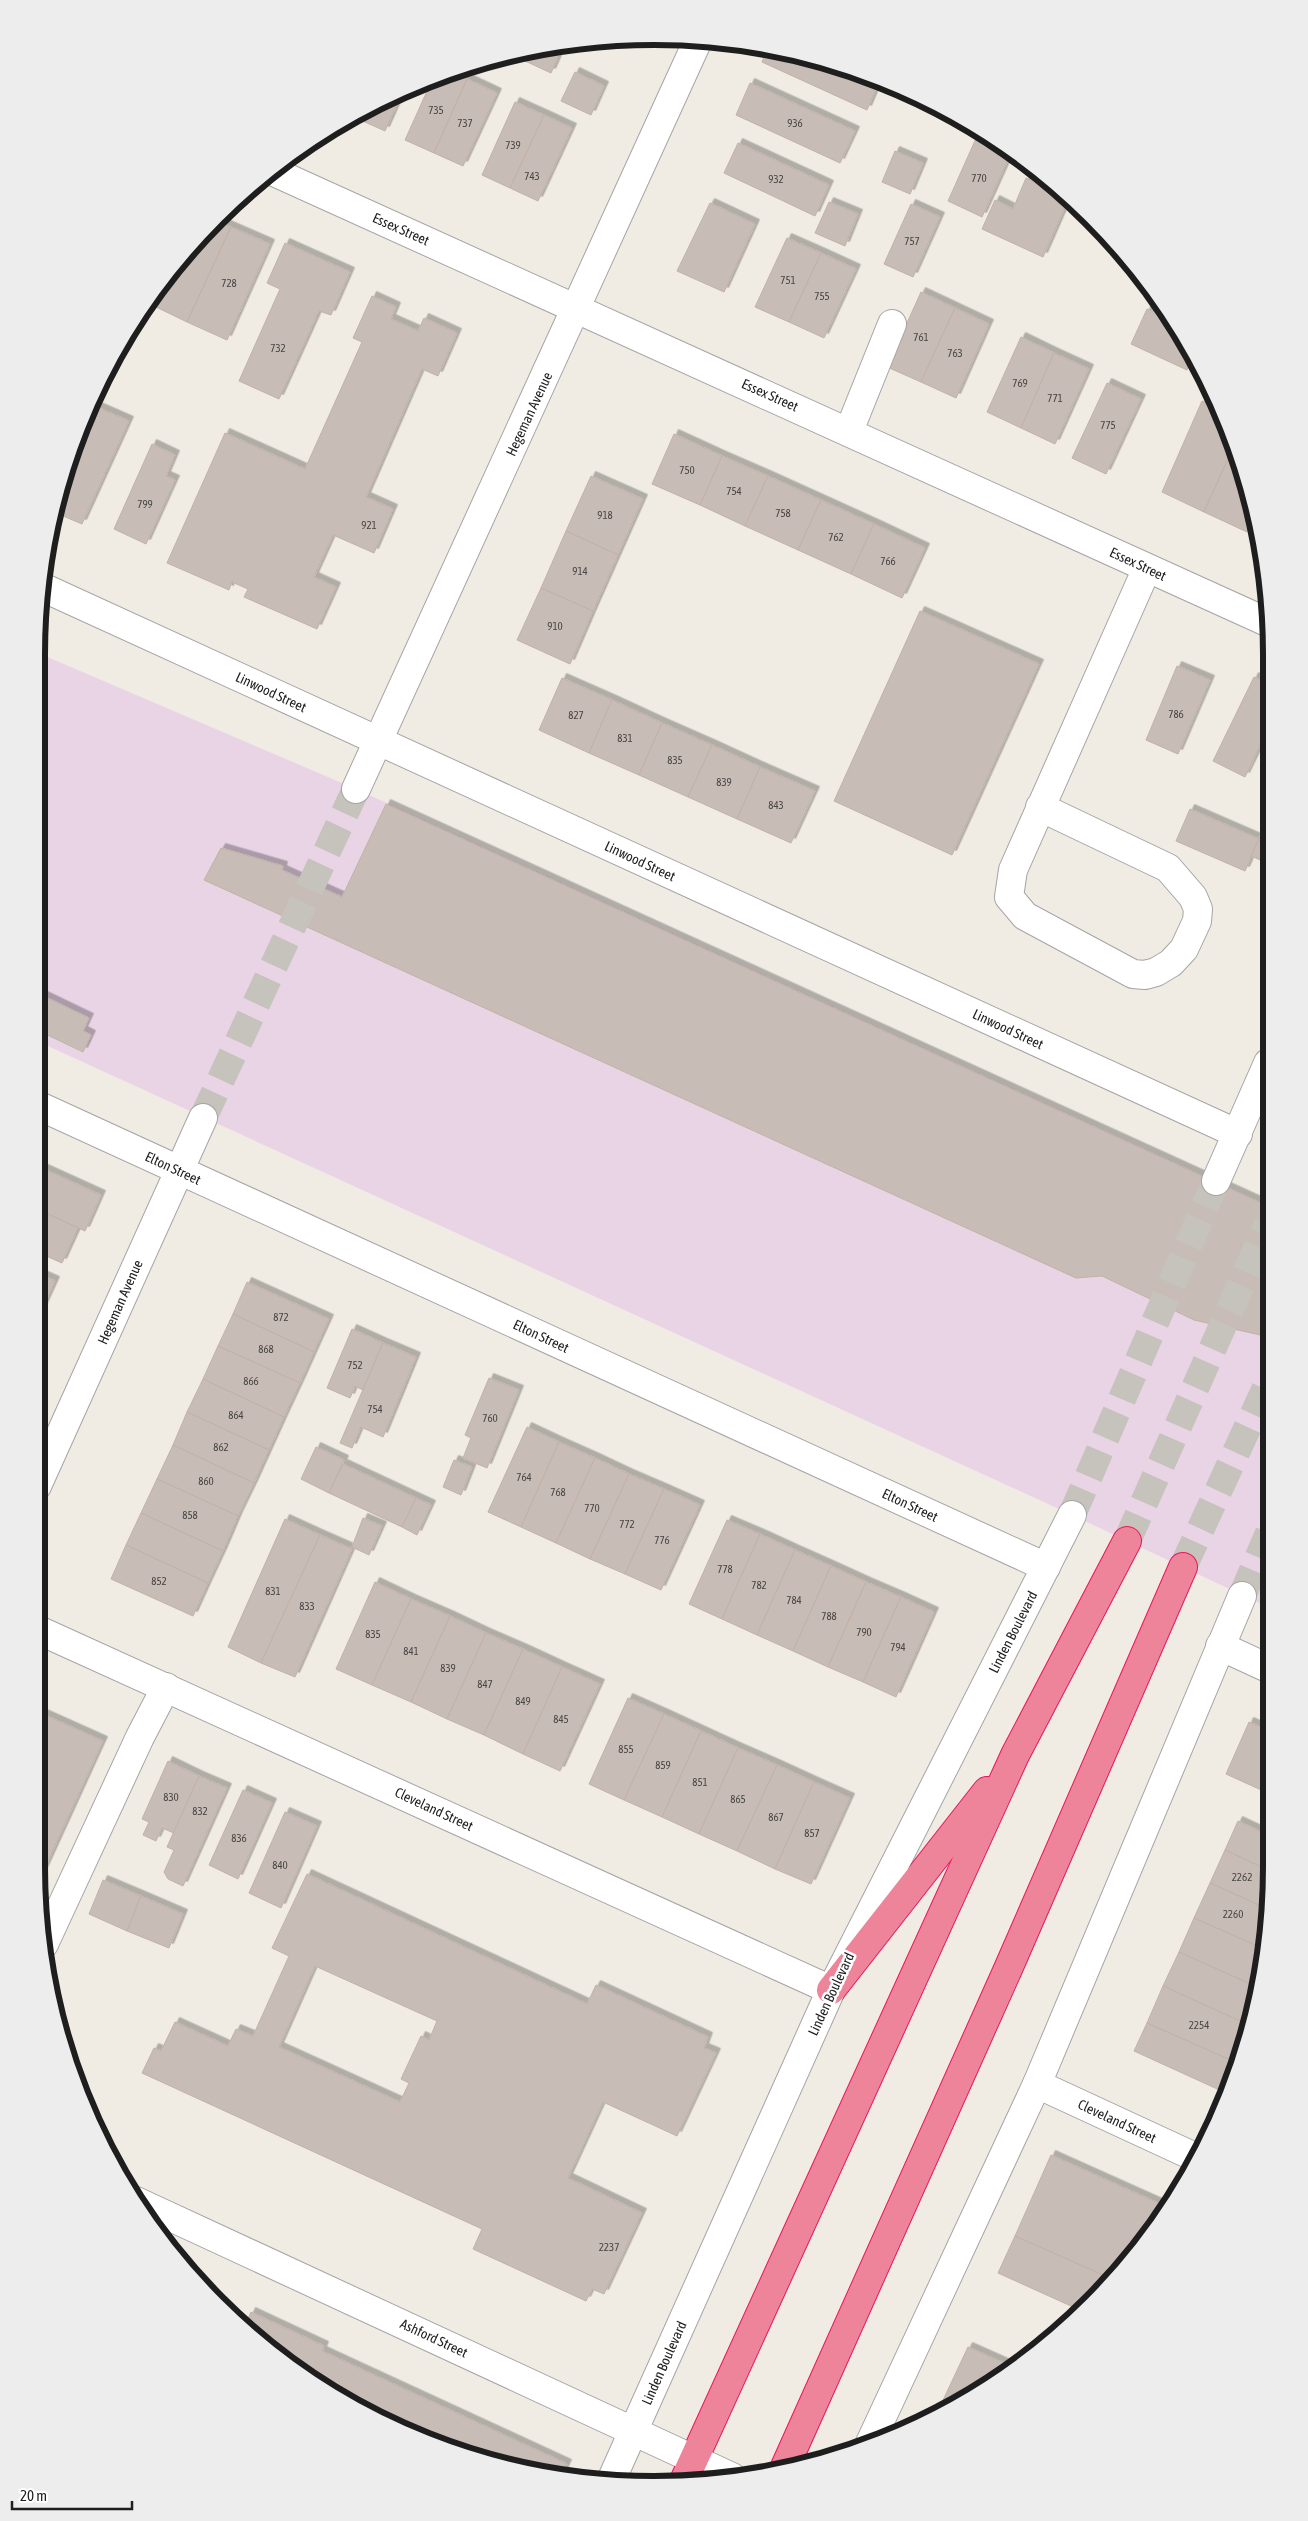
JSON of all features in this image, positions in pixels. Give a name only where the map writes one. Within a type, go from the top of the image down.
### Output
[{"type":"highway","points":[[688,2472],[1015,1754],[1127,1541]]},
{"type":"highway","points":[[788,2461],[1008,1969],[1183,1567]]},
{"type":"highway","points":[[831,1990],[1015,1754]]},
{"type":"street","name":"Hegeman Avenue","points":[[356,789],[695,46]]},
{"type":"street","name":"Essex Street","points":[[279,174],[1262,620]]},
{"type":"street","points":[[849,431],[892,324]]},
{"type":"street","points":[[1040,807],[1168,868],[1186,886],[1198,909],[1197,921],[1184,949],[1171,963],[1156,972],[1145,975],[1132,974],[1025,916],[1009,897],[1009,885],[1013,870],[1040,807],[1147,568]]},
{"type":"street","name":"Linwood Street","points":[[48,590],[1238,1134]]},
{"type":"street","points":[[1216,1181],[1263,1076]]},
{"type":"street","name":"Elton Street","points":[[45,1109],[1046,1567]]},
{"type":"street","name":"Hegeman Avenue","points":[[45,1468],[203,1118]]},
{"type":"street","name":"Linden Boulevard","points":[[614,2475],[831,1990],[1072,1515]]},
{"type":"street","points":[[874,2435],[1037,2084],[1242,1596]]},
{"type":"street","name":"Cleveland Street","points":[[45,1633],[831,1990]]},
{"type":"street","points":[[1220,1646],[1263,1666]]},
{"type":"street","points":[[49,1934],[140,1737],[166,1687]]},
{"type":"street","name":"Cleveland Street","points":[[1037,2084],[1190,2155]]},
{"type":"street","name":"Ashford Street","points":[[150,2207],[634,2432],[688,2472],[705,2474]]},
{"type":"shaded area","points":[[45,656],[356,789],[1263,1203],[1263,1605],[1072,1515],[45,1045]]},
{"type":"building","points":[[560,53],[551,73],[523,60],[535,57]]},
{"type":"building","points":[[765,56],[773,57],[850,77],[877,87],[867,110],[762,62]]},
{"type":"building","points":[[575,72],[604,86],[591,115],[561,101]]},
{"type":"building","points":[[460,76],[467,79],[434,153],[405,140],[428,88]]},
{"type":"building","points":[[467,79],[497,93],[463,166],[434,153]]},
{"type":"building","points":[[750,83],[855,131],[840,163],[736,115]]},
{"type":"building","points":[[398,102],[385,131],[362,121]]},
{"type":"building","points":[[515,102],[544,115],[510,188],[482,175]]},
{"type":"building","points":[[544,115],[572,128],[538,201],[510,188]]},
{"type":"building","points":[[976,138],[1008,159],[982,217],[948,201]]},
{"type":"building","points":[[738,143],[829,185],[815,216],[724,173]]},
{"type":"building","points":[[895,151],[923,163],[910,194],[882,182]]},
{"type":"building","points":[[1026,178],[1043,185],[1066,205],[1043,257],[982,229],[995,200],[1013,209]]},
{"type":"building","points":[[829,202],[858,214],[845,246],[815,233]]},
{"type":"building","points":[[710,203],[755,224],[724,292],[677,271]]},
{"type":"building","points":[[911,204],[940,217],[913,277],[884,264]]},
{"type":"building","points":[[223,223],[231,227],[187,322],[155,306],[196,252]]},
{"type":"building","points":[[231,227],[270,244],[227,340],[187,322]]},
{"type":"building","points":[[787,238],[821,253],[789,322],[755,307]]},
{"type":"building","points":[[285,243],[350,272],[331,315],[319,311],[279,399],[239,381],[280,289],[267,283]]},
{"type":"building","points":[[821,253],[856,269],[824,338],[789,322]]},
{"type":"building","points":[[921,292],[955,308],[921,382],[887,367]]},
{"type":"building","points":[[372,296],[396,307],[391,319],[418,331],[424,318],[457,333],[438,376],[422,369],[366,497],[393,509],[374,553],[333,535],[314,577],[336,587],[317,629],[244,597],[248,589],[232,582],[229,590],[167,563],[225,433],[305,469],[362,342],[353,338]]},
{"type":"building","points":[[955,308],[989,324],[956,398],[921,382]]},
{"type":"building","points":[[1147,309],[1159,314],[1189,365],[1187,370],[1131,344]]},
{"type":"building","points":[[1021,337],[1054,353],[1021,428],[987,412]]},
{"type":"building","points":[[1054,353],[1089,369],[1055,444],[1021,428]]},
{"type":"building","points":[[1107,383],[1141,399],[1106,474],[1072,458]]},
{"type":"building","points":[[1202,401],[1209,404],[1230,455],[1204,512],[1162,492]]},
{"type":"building","points":[[98,407],[129,421],[82,524],[62,515],[77,458]]},
{"type":"building","points":[[674,434],[722,456],[700,505],[652,484]]},
{"type":"building","points":[[152,444],[175,455],[166,476],[175,480],[146,544],[114,529]]},
{"type":"building","points":[[1230,455],[1249,527],[1247,532],[1204,512]]},
{"type":"building","points":[[722,456],[768,476],[745,526],[700,505]]},
{"type":"building","points":[[591,476],[643,499],[618,555],[566,531]]},
{"type":"building","points":[[768,476],[821,500],[798,550],[745,526]]},
{"type":"building","points":[[821,500],[874,524],[851,574],[798,550]]},
{"type":"building","points":[[874,524],[925,548],[902,598],[851,574]]},
{"type":"building","points":[[566,531],[618,555],[593,611],[541,588]]},
{"type":"building","points":[[541,588],[593,611],[570,664],[517,640]]},
{"type":"building","points":[[920,611],[1039,664],[952,855],[834,801]]},
{"type":"building","points":[[1177,666],[1210,680],[1178,754],[1146,740]]},
{"type":"building","points":[[1254,677],[1263,681],[1263,740],[1245,777],[1213,761]]},
{"type":"building","points":[[562,678],[612,700],[589,753],[539,730]]},
{"type":"building","points":[[612,700],[662,723],[639,775],[589,753]]},
{"type":"building","points":[[662,723],[712,745],[688,797],[639,775]]},
{"type":"building","points":[[712,745],[760,767],[737,819],[688,797]]},
{"type":"building","points":[[760,767],[815,791],[791,843],[737,819]]},
{"type":"building","points":[[386,804],[1263,1204],[1263,1336],[1194,1320],[1102,1276],[1076,1278],[204,880],[221,848],[283,866],[282,870],[342,897]]},
{"type":"building","points":[[1190,809],[1259,839],[1245,871],[1176,841]]},
{"type":"building","points":[[1263,830],[1263,861],[1251,856]]},
{"type":"building","points":[[45,997],[89,1018],[83,1031],[91,1035],[83,1052],[45,1034]]},
{"type":"building","points":[[45,1170],[101,1195],[85,1231],[45,1213]]},
{"type":"building","points":[[45,1213],[78,1228],[62,1263],[45,1256]]},
{"type":"building","points":[[45,1277],[55,1281],[45,1303]]},
{"type":"building","points":[[247,1282],[329,1319],[314,1352],[233,1314]]},
{"type":"building","points":[[233,1314],[314,1352],[300,1383],[218,1346]]},
{"type":"building","points":[[352,1329],[383,1343],[363,1390],[355,1386],[350,1398],[327,1388]]},
{"type":"building","points":[[383,1343],[416,1357],[383,1437],[361,1427],[352,1448],[340,1443]]},
{"type":"building","points":[[218,1346],[300,1383],[284,1417],[203,1379]]},
{"type":"building","points":[[489,1378],[519,1390],[487,1468],[463,1458],[471,1438],[465,1435]]},
{"type":"building","points":[[203,1379],[284,1417],[269,1450],[187,1412]]},
{"type":"building","points":[[187,1412],[269,1450],[254,1483],[173,1445]]},
{"type":"building","points":[[527,1427],[559,1442],[521,1527],[488,1512]]},
{"type":"building","points":[[559,1442],[595,1458],[556,1543],[521,1527]]},
{"type":"building","points":[[173,1445],[254,1483],[238,1516],[157,1479]]},
{"type":"building","points":[[316,1447],[344,1460],[329,1493],[301,1479]]},
{"type":"building","points":[[595,1458],[629,1474],[590,1559],[556,1543]]},
{"type":"building","points":[[454,1460],[472,1467],[461,1495],[443,1487]]},
{"type":"building","points":[[343,1464],[416,1498],[402,1527],[329,1493]]},
{"type":"building","points":[[629,1474],[664,1489],[625,1574],[590,1559]]},
{"type":"building","points":[[157,1479],[238,1516],[223,1551],[141,1513]]},
{"type":"building","points":[[664,1489],[700,1505],[661,1590],[625,1574]]},
{"type":"building","points":[[416,1498],[431,1505],[417,1535],[402,1527]]},
{"type":"building","points":[[141,1513],[223,1551],[208,1583],[126,1545]]},
{"type":"building","points":[[363,1518],[382,1526],[369,1555],[352,1547]]},
{"type":"building","points":[[285,1519],[320,1535],[261,1663],[228,1647]]},
{"type":"building","points":[[727,1520],[760,1534],[722,1619],[689,1604]]},
{"type":"building","points":[[760,1534],[795,1550],[757,1635],[722,1619]]},
{"type":"building","points":[[320,1535],[352,1549],[295,1677],[261,1663]]},
{"type":"building","points":[[126,1545],[208,1583],[193,1616],[111,1579]]},
{"type":"building","points":[[795,1550],[831,1566],[793,1651],[757,1635]]},
{"type":"building","points":[[831,1566],[866,1582],[828,1667],[793,1651]]},
{"type":"building","points":[[375,1582],[411,1599],[372,1685],[336,1669]]},
{"type":"building","points":[[866,1582],[901,1597],[863,1682],[828,1667]]},
{"type":"building","points":[[901,1597],[934,1612],[896,1697],[863,1682]]},
{"type":"building","points":[[411,1599],[450,1616],[411,1702],[372,1685]]},
{"type":"building","points":[[450,1616],[486,1633],[447,1719],[411,1702]]},
{"type":"building","points":[[486,1633],[523,1649],[484,1735],[447,1719]]},
{"type":"building","points":[[523,1649],[562,1667],[523,1754],[484,1735]]},
{"type":"building","points":[[562,1667],[600,1684],[560,1771],[523,1754]]},
{"type":"building","points":[[628,1698],[664,1714],[624,1800],[589,1784]]},
{"type":"building","points":[[664,1714],[701,1731],[662,1817],[624,1800]]},
{"type":"building","points":[[45,1715],[103,1741],[45,1868]]},
{"type":"building","points":[[1249,1722],[1263,1728],[1263,1791],[1226,1774]]},
{"type":"building","points":[[701,1731],[738,1748],[699,1834],[662,1817]]},
{"type":"building","points":[[738,1748],[777,1765],[737,1851],[699,1834]]},
{"type":"building","points":[[168,1761],[199,1776],[174,1833],[162,1828],[156,1841],[143,1835],[149,1822],[142,1819]]},
{"type":"building","points":[[777,1765],[814,1782],[775,1869],[737,1851]]},
{"type":"building","points":[[199,1776],[227,1788],[183,1886],[168,1879],[164,1872],[174,1850],[167,1847]]},
{"type":"building","points":[[814,1782],[850,1798],[811,1884],[775,1869]]},
{"type":"building","points":[[243,1790],[272,1803],[238,1879],[209,1865]]},
{"type":"building","points":[[285,1812],[317,1826],[281,1908],[249,1893]]},
{"type":"building","points":[[1238,1821],[1263,1833],[1263,1868],[1225,1850]]},
{"type":"building","points":[[1225,1850],[1263,1868],[1262,1906],[1210,1883]]},
{"type":"building","points":[[307,1874],[587,2004],[596,1985],[708,2037],[704,2048],[716,2053],[677,2136],[603,2102],[568,2178],[642,2213],[604,2294],[592,2289],[586,2301],[473,2249],[482,2229],[142,2073],[154,2048],[161,2051],[175,2022],[228,2046],[236,2029],[253,2036],[289,1956],[272,1948]],"holes":[[[315,1966],[437,2021],[429,2040],[421,2036],[401,2079],[409,2083],[400,2102],[279,2047]]]},
{"type":"building","points":[[103,1880],[141,1896],[127,1931],[89,1914]]},
{"type":"building","points":[[1210,1883],[1262,1906],[1258,1946],[1194,1918]]},
{"type":"building","points":[[141,1896],[183,1914],[169,1948],[127,1931]]},
{"type":"building","points":[[1194,1918],[1258,1946],[1251,1984],[1179,1952]]},
{"type":"building","points":[[1179,1952],[1251,1984],[1243,2022],[1163,1986]]},
{"type":"building","points":[[1163,1986],[1243,2022],[1232,2061],[1147,2023]]},
{"type":"building","points":[[1147,2023],[1232,2061],[1221,2091],[1134,2051]]},
{"type":"building","points":[[1051,2155],[1161,2204],[1137,2238],[1105,2276],[1015,2236]]},
{"type":"building","points":[[1015,2236],[1105,2276],[1075,2308],[998,2273]]},
{"type":"building","points":[[251,2312],[324,2346],[322,2351],[567,2464],[565,2469],[496,2455],[458,2444],[421,2430],[349,2394],[283,2350],[247,2321]]},
{"type":"building","points":[[968,2347],[1005,2364],[958,2394],[942,2403]]},
{"type":"tunnel","points":[[203,1118],[356,789]]},
{"type":"tunnel","points":[[1072,1515],[1216,1181]]},
{"type":"tunnel","points":[[1127,1541],[1263,1235]]},
{"type":"tunnel","points":[[1183,1567],[1263,1394]]},
{"type":"tunnel","points":[[1242,1596],[1263,1547]]}]
